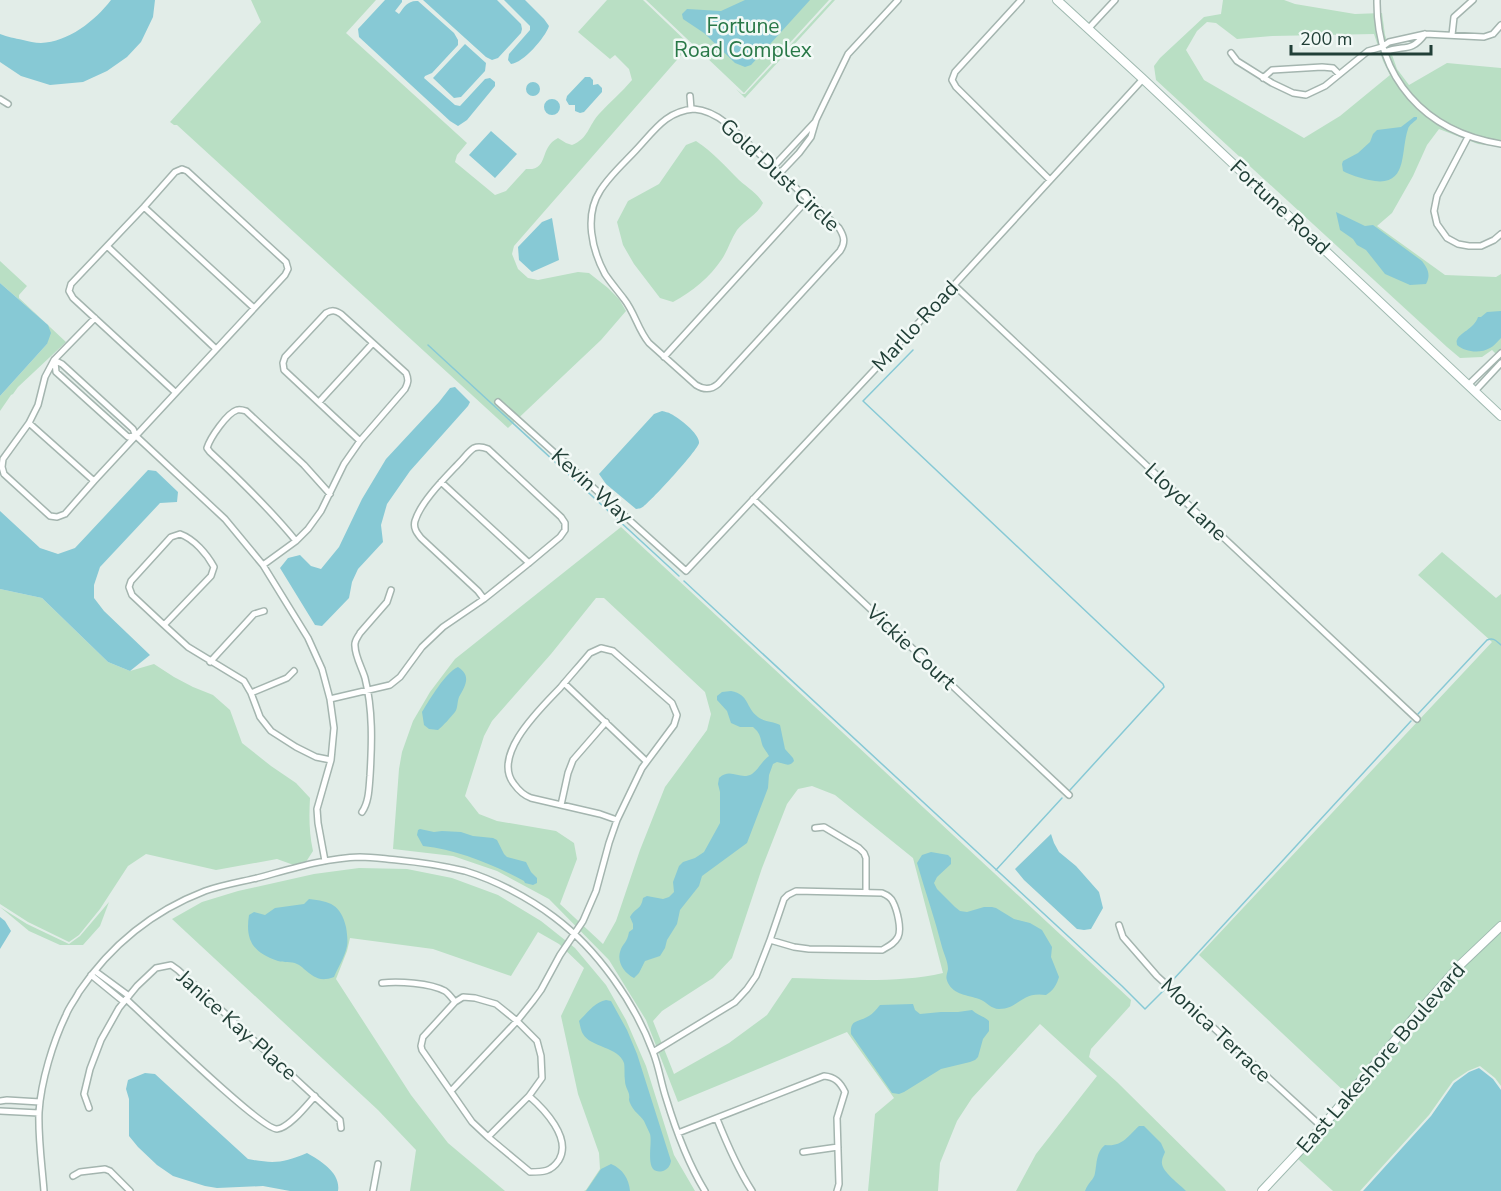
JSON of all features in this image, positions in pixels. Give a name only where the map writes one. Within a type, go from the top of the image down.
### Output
[{"type":"street","points":[[780,173],[811,137],[816,120],[848,54],[898,0]]},
{"type":"street","points":[[1021,0],[955,72],[952,80],[956,87],[1050,180]]},
{"type":"street","name":"Fortune Road","points":[[1057,0],[1501,416]]},
{"type":"street","points":[[1088,29],[1115,0]]},
{"type":"street","points":[[1377,0],[1383,50],[1392,72],[1403,89],[1436,121],[1468,137],[1501,144]]},
{"type":"street","points":[[1452,35],[1454,17],[1473,0]]},
{"type":"street","points":[[1383,50],[1389,42],[1425,34],[1484,37],[1493,34],[1501,25]]},
{"type":"street","points":[[1231,53],[1237,62],[1263,78],[1293,93],[1306,95],[1325,86],[1368,51],[1412,46],[1418,43],[1425,34]]},
{"type":"street","points":[[1263,78],[1272,70],[1334,68],[1340,74]]},
{"type":"street","name":"Marllo Road","points":[[686,571],[1143,79]]},
{"type":"street","points":[[690,96],[691,109]]},
{"type":"street","points":[[0,99],[8,104]]},
{"type":"street","name":"Gold Dust Circle","points":[[691,109],[705,111],[720,118],[773,166],[839,228],[844,237],[843,247],[714,387],[704,389],[696,386],[643,336],[630,308],[600,263],[594,242],[591,217],[593,207],[600,191],[651,133],[666,118],[680,111],[691,109]]},
{"type":"street","points":[[773,166],[816,120]]},
{"type":"street","points":[[1468,137],[1437,196],[1434,211],[1437,224],[1447,238],[1458,244],[1469,246],[1481,246],[1501,234]]},
{"type":"street","points":[[95,318],[54,360],[45,377],[38,405],[29,423],[3,459],[4,474],[50,516],[57,518],[65,514],[285,276],[288,268],[286,262],[187,171],[182,169],[175,172],[71,284],[69,291],[73,298],[95,318],[176,392]]},
{"type":"street","points":[[664,357],[808,199]]},
{"type":"street","points":[[144,207],[254,308]]},
{"type":"street","points":[[107,246],[216,349]]},
{"type":"street","name":"Lloyd Lane","points":[[954,285],[1418,719]]},
{"type":"street","points":[[263,566],[308,529],[321,511],[344,464],[408,383],[406,373],[341,314],[331,311],[326,313],[285,357],[284,370],[360,441]]},
{"type":"street","points":[[319,402],[373,343]]},
{"type":"street","points":[[1468,385],[1501,353]]},
{"type":"street","points":[[54,360],[62,364],[133,429],[136,435],[225,519],[263,566],[308,638],[322,669],[330,699],[334,728],[331,760],[317,809],[325,861]]},
{"type":"street","points":[[54,360],[56,372],[128,437],[136,435]]},
{"type":"street","points":[[1474,391],[1500,365],[1492,360]]},
{"type":"street","points":[[89,402],[96,395]]},
{"type":"street","name":"Kevin Way","points":[[498,402],[686,571]]},
{"type":"street","points":[[296,541],[254,494],[210,452],[207,448],[209,440],[234,412],[246,411],[304,465],[330,494]]},
{"type":"street","points":[[29,423],[94,481]]},
{"type":"street","points":[[330,699],[390,685],[400,677],[422,647],[443,627],[484,599],[530,563],[565,530],[565,523],[561,518],[488,449],[481,446],[472,449],[441,482],[424,503],[415,521],[416,532],[421,538],[484,599]]},
{"type":"street","points":[[441,482],[530,563]]},
{"type":"street","name":"Vickie Court","points":[[753,499],[1070,795]]},
{"type":"street","points":[[164,626],[211,576],[214,567],[210,559],[188,537],[180,534],[171,537],[131,581],[129,587],[132,595],[164,626],[188,647],[244,681],[260,717],[271,730],[316,757],[331,760]]},
{"type":"street","points":[[362,812],[366,806],[368,793],[372,718],[355,645],[360,633],[387,602],[391,591]]},
{"type":"street","points":[[210,662],[254,614],[264,611]]},
{"type":"street","points":[[451,1091],[517,1021],[541,990],[560,955],[587,915],[617,820],[646,761],[674,725],[677,715],[672,703],[613,651],[601,648],[590,653],[536,714],[510,752],[507,766],[511,781],[523,795],[617,820]]},
{"type":"street","points":[[251,693],[287,678],[294,671]]},
{"type":"street","points":[[564,683],[646,761]]},
{"type":"street","points":[[561,805],[569,767],[606,722]]},
{"type":"street","points":[[815,828],[824,828],[864,853],[866,891]]},
{"type":"street","points":[[44,1191],[39,1113],[48,1064],[66,1014],[93,973],[128,936],[180,902],[208,890],[325,861],[362,857],[410,862],[465,872],[529,900],[574,933],[606,967],[634,1011],[653,1052],[686,1155],[705,1191]]},
{"type":"street","points":[[653,1052],[735,1002],[747,989],[756,976],[784,899],[788,895],[796,891],[882,893],[888,895],[893,902],[900,928],[897,938],[882,950],[809,949],[770,940]]},
{"type":"street","name":"Monica Terrace","points":[[1119,925],[1123,937],[1157,976],[1322,1127]]},
{"type":"street","name":"East Lakeshore Boulevard","points":[[1262,1191],[1322,1127],[1461,964],[1501,926]]},
{"type":"street","name":"Janice Kay Place","points":[[126,999],[156,968],[171,965],[178,969],[340,1120],[341,1128]]},
{"type":"street","points":[[93,973],[126,999],[243,1108],[270,1128],[276,1130],[285,1127],[315,1096]]},
{"type":"street","points":[[382,982],[399,981],[430,986],[445,991],[455,1002]]},
{"type":"street","points":[[488,1137],[529,1096],[542,1078],[541,1056],[537,1041],[496,1004],[469,996],[455,1002],[423,1037],[421,1046],[472,1122],[488,1137],[530,1172],[545,1172],[561,1157],[563,1146],[556,1128],[539,1104],[529,1096]]},
{"type":"street","points":[[89,1108],[84,1094],[90,1069],[101,1040],[126,999]]},
{"type":"street","points":[[678,1133],[824,1076],[832,1077],[841,1083],[845,1092],[837,1118],[839,1184],[837,1191]]},
{"type":"street","points":[[0,1101],[40,1102]]},
{"type":"street","points":[[0,1110],[39,1113]]},
{"type":"street","points":[[717,1119],[729,1150],[752,1191]]},
{"type":"street","points":[[803,1152],[838,1147]]},
{"type":"street","points":[[373,1191],[378,1164]]},
{"type":"street","points":[[73,1176],[80,1172],[105,1169],[110,1171],[130,1191]]},
{"type":"green space","points":[[251,0],[376,0],[346,33],[467,143],[457,155],[455,162],[495,195],[506,191],[526,169],[538,166],[548,147],[558,138],[572,145],[582,139],[595,118],[632,80],[629,69],[615,55],[610,59],[578,32],[607,0],[643,0],[690,45],[514,246],[512,254],[518,269],[528,278],[538,280],[578,272],[589,273],[619,299],[626,311],[601,340],[508,428],[177,125],[170,122],[261,22]]},
{"type":"green space","name":"Fortune Road Complex","points":[[646,0],[829,0],[744,93]]},
{"type":"green space","points":[[832,0],[835,0],[745,98],[736,89],[745,94]]},
{"type":"green space","points":[[1223,0],[1284,0],[1355,14],[1382,13],[1385,35],[1397,69],[1409,85],[1447,63],[1501,68],[1501,147],[1478,144],[1439,129],[1427,145],[1392,213],[1377,226],[1445,275],[1496,277],[1501,274],[1501,359],[1492,350],[1482,357],[1460,358],[1156,80],[1154,66],[1160,58],[1204,17],[1221,14]],"holes":[[[1207,22],[1216,23],[1237,39],[1374,34],[1390,75],[1340,116],[1304,138],[1204,80],[1186,50],[1197,31]]]},
{"type":"green space","points":[[696,141],[714,155],[763,203],[758,211],[737,230],[724,256],[712,272],[694,289],[673,302],[660,298],[634,264],[623,245],[617,222],[628,201],[659,184],[686,145]]},
{"type":"green space","points":[[0,261],[27,286],[19,298],[46,323],[0,283]]},
{"type":"green space","points":[[48,325],[66,342],[18,387],[0,411],[0,396],[47,344]]},
{"type":"green space","points":[[621,527],[1131,1000],[1130,1006],[1091,1049],[1089,1057],[1226,1191],[1016,1191],[1036,1154],[1097,1076],[1040,1024],[972,1098],[957,1121],[940,1163],[938,1191],[868,1191],[875,1114],[894,1098],[847,1032],[678,1102],[646,1020],[609,960],[549,899],[497,871],[453,856],[393,849],[402,752],[413,721],[430,692],[455,659]],"holes":[[[596,598],[604,598],[705,692],[711,714],[707,730],[665,787],[640,850],[616,921],[603,944],[560,904],[577,859],[574,843],[556,831],[497,821],[479,814],[465,796],[484,736],[492,721]],[[812,786],[835,795],[913,858],[943,973],[887,980],[792,978],[767,1015],[729,1043],[674,1074],[653,1021],[662,1011],[713,978],[732,958],[762,868],[787,804],[798,789]]]},
{"type":"green space","points":[[1442,552],[1496,598],[1501,594],[1501,922],[1347,1094],[1199,955],[1492,642],[1418,575]]},
{"type":"green space","points":[[0,589],[42,598],[108,662],[130,671],[154,664],[193,687],[213,695],[230,710],[242,743],[296,783],[310,798],[313,851],[302,868],[277,859],[216,870],[146,854],[128,866],[100,909],[79,935],[69,942],[28,922],[0,904]]},
{"type":"green space","points":[[359,868],[407,869],[452,878],[498,895],[541,921],[575,948],[606,985],[626,1020],[646,1066],[674,1155],[695,1191],[584,1191],[600,1169],[599,1153],[578,1094],[561,1016],[584,968],[559,944],[538,932],[511,976],[433,949],[350,938],[336,979],[411,1095],[448,1143],[505,1191],[410,1191],[416,1150],[378,1110],[172,919],[202,902],[238,891],[314,874]]},
{"type":"green space","points":[[109,902],[100,926],[83,945],[60,945],[29,931],[0,907],[27,924],[69,944],[80,936]]},
{"type":"green space","points":[[1501,929],[1501,1086],[1480,1066],[1468,1071],[1453,1081],[1429,1115],[1360,1191],[1333,1191],[1298,1159],[1463,966]]},
{"type":"water","points":[[111,0],[155,0],[153,17],[141,42],[127,57],[107,71],[83,82],[50,85],[21,76],[0,62],[0,34],[39,43],[61,39],[89,23]]},
{"type":"water","points":[[385,0],[402,0],[395,11],[399,14],[409,3],[418,1],[454,33],[458,45],[432,73],[424,78],[455,105],[460,106],[485,79],[490,78],[495,82],[495,86],[467,120],[458,126],[359,37],[358,29]]},
{"type":"water","points":[[423,0],[497,0],[521,24],[521,33],[498,58],[492,60]]},
{"type":"water","points":[[504,0],[525,0],[549,26],[533,49],[516,63],[511,64],[508,60],[509,54],[530,30],[530,26]]},
{"type":"water","points":[[745,0],[810,0],[751,65],[745,67],[735,63],[704,33],[683,19],[682,14],[687,9],[721,11]]},
{"type":"water","points":[[465,44],[486,63],[485,71],[461,97],[454,98],[433,78]]},
{"type":"water","points":[[585,77],[593,80],[593,85],[598,84],[602,92],[584,112],[580,113],[575,111],[575,105],[569,105],[566,100]]},
{"type":"water","points":[[530,82],[536,82],[540,89],[536,96],[530,96],[526,92],[526,86]]},
{"type":"water","points":[[552,99],[560,107],[552,115],[544,107]]},
{"type":"water","points":[[1414,117],[1417,119],[1408,129],[1403,158],[1397,174],[1391,179],[1369,180],[1343,171],[1343,161],[1358,153],[1370,142],[1377,130],[1401,127]]},
{"type":"water","points":[[491,131],[517,154],[495,178],[469,155]]},
{"type":"water","points":[[1336,212],[1365,226],[1373,225],[1422,261],[1428,272],[1426,284],[1410,285],[1385,274],[1366,250],[1340,230]]},
{"type":"water","points":[[552,218],[559,260],[532,272],[519,260],[518,247],[542,222]]},
{"type":"water","points":[[0,283],[48,325],[51,333],[47,344],[0,396]]},
{"type":"water","points":[[1501,311],[1501,338],[1493,346],[1477,352],[1457,345],[1458,337],[1473,325],[1478,317],[1487,312]]},
{"type":"water","points":[[455,387],[470,402],[468,406],[410,471],[387,504],[381,525],[383,542],[358,569],[352,582],[349,598],[322,626],[315,625],[280,568],[288,558],[300,555],[311,566],[321,569],[339,547],[362,499],[386,459],[450,388]]},
{"type":"water","points":[[662,411],[675,416],[688,427],[696,435],[699,443],[656,495],[643,507],[636,509],[606,484],[599,474],[654,414]]},
{"type":"water","points":[[148,470],[156,471],[178,492],[177,502],[160,503],[100,567],[94,585],[94,598],[104,611],[150,655],[130,671],[108,662],[42,598],[0,589],[0,511],[40,548],[58,554],[75,548]]},
{"type":"water","points":[[458,667],[465,674],[466,681],[456,710],[438,730],[429,729],[424,725],[422,712],[443,680]]},
{"type":"water","points":[[731,691],[741,695],[758,717],[780,725],[785,749],[794,761],[788,765],[777,762],[773,764],[768,788],[747,843],[702,876],[699,886],[680,910],[677,924],[660,956],[645,961],[634,978],[624,969],[619,958],[629,932],[633,929],[630,917],[640,907],[643,898],[647,896],[663,899],[669,897],[674,892],[673,882],[679,866],[704,852],[720,823],[719,778],[728,774],[748,776],[769,756],[755,729],[731,723],[727,711],[717,700],[717,696],[722,692]]},
{"type":"water","points":[[420,829],[434,832],[461,832],[493,838],[497,840],[507,857],[526,862],[537,878],[537,883],[533,885],[525,883],[500,869],[462,854],[423,846],[417,835]]},
{"type":"water","points":[[1051,834],[1059,852],[1076,866],[1099,892],[1103,908],[1091,929],[1077,929],[1015,869]]},
{"type":"water","points":[[931,852],[948,855],[951,858],[951,864],[934,883],[937,889],[960,911],[967,912],[992,907],[1042,930],[1052,947],[1051,957],[1059,977],[1054,987],[1046,995],[1031,996],[999,1009],[951,987],[946,976],[947,961],[917,863],[922,855]]},
{"type":"water","points":[[309,899],[323,901],[334,906],[344,920],[346,950],[334,977],[318,978],[298,964],[269,958],[257,950],[248,932],[249,915],[254,912],[265,915],[275,908],[304,904]]},
{"type":"water","points":[[0,917],[11,931],[0,949]]},
{"type":"water","points":[[606,1000],[611,1001],[637,1054],[671,1161],[663,1171],[653,1169],[651,1164],[650,1134],[644,1121],[630,1103],[625,1083],[624,1063],[611,1050],[592,1042],[581,1030],[579,1021],[595,1005]]},
{"type":"water","points":[[913,1004],[915,1010],[920,1014],[972,1010],[989,1021],[989,1031],[983,1039],[975,1060],[941,1069],[904,1092],[892,1093],[851,1034],[852,1027],[854,1023],[872,1014],[880,1005]]},
{"type":"water","points":[[1479,1068],[1493,1079],[1501,1090],[1501,1191],[1363,1191],[1431,1116],[1454,1083]]},
{"type":"water","points":[[145,1073],[155,1074],[248,1159],[278,1162],[307,1153],[333,1173],[338,1191],[290,1191],[263,1186],[217,1188],[173,1176],[157,1165],[129,1136],[129,1099],[126,1089],[128,1080]]},
{"type":"water","points":[[1139,1126],[1144,1126],[1161,1143],[1165,1152],[1162,1161],[1164,1169],[1186,1191],[1085,1191],[1094,1175],[1097,1158],[1102,1148],[1105,1145],[1120,1143]]},
{"type":"water","points":[[611,1164],[625,1175],[630,1191],[586,1191],[601,1169]]},
{"type":"waterway","points":[[428,345],[679,576]]},
{"type":"waterway","points":[[913,350],[863,401],[1163,684],[1164,687],[1070,790]]},
{"type":"waterway","points":[[684,581],[1145,1009],[1164,990]]},
{"type":"waterway","points":[[1418,714],[1487,640],[1493,639],[1501,645]]},
{"type":"waterway","points":[[1171,982],[1411,721]]},
{"type":"waterway","points":[[996,870],[1062,798]]}]
